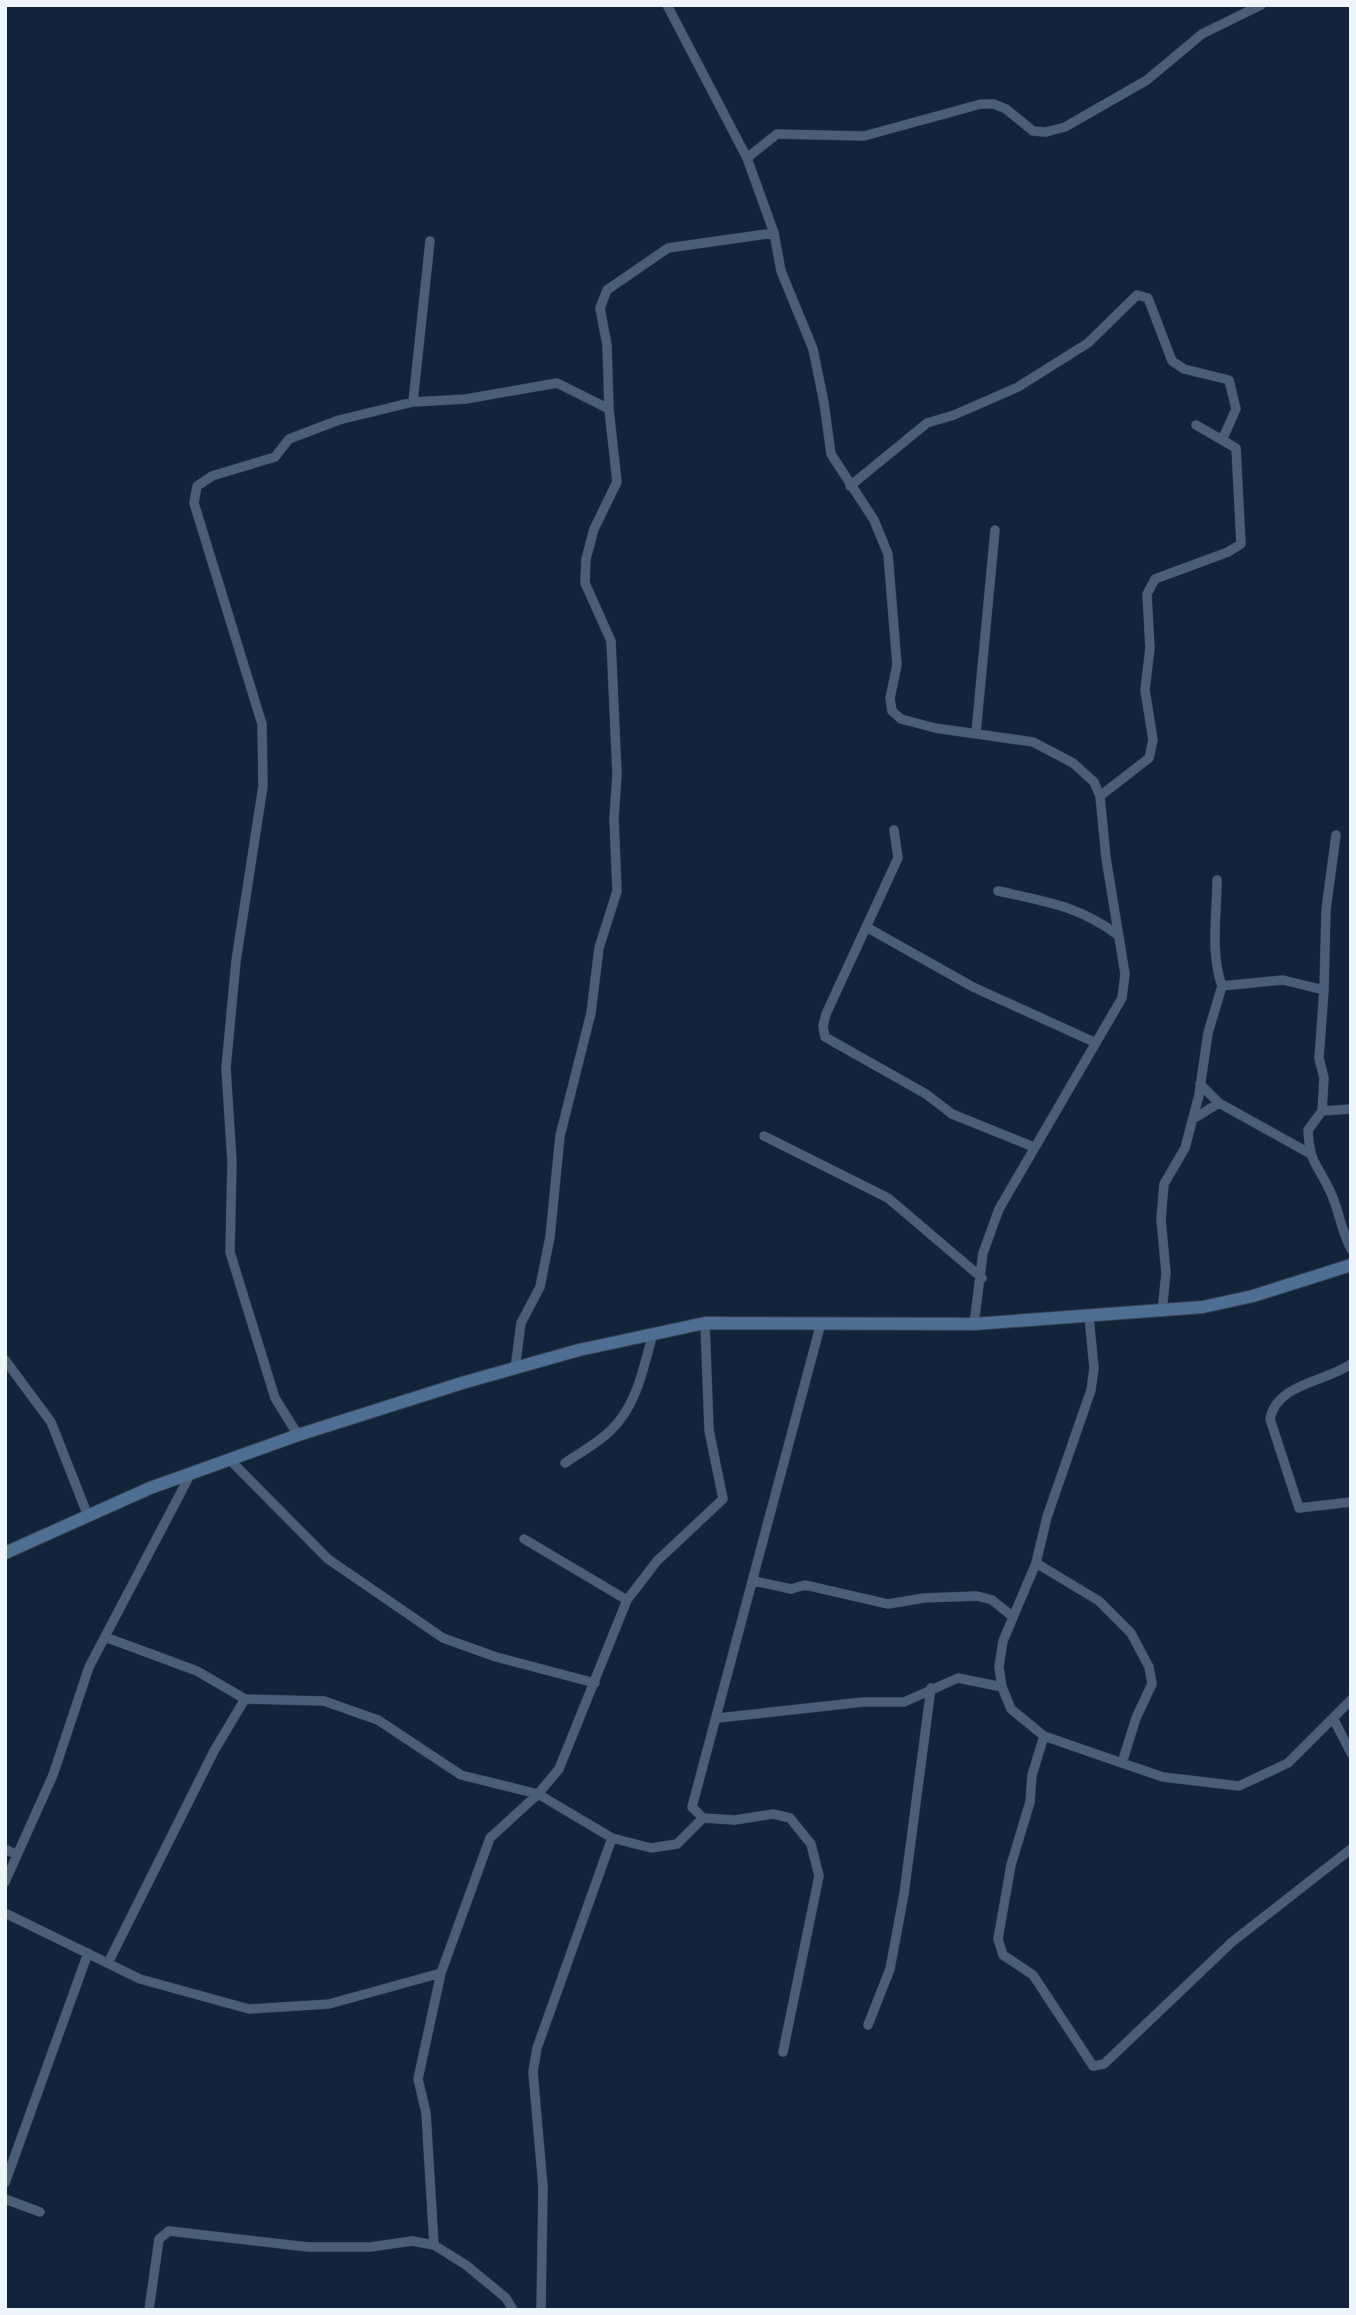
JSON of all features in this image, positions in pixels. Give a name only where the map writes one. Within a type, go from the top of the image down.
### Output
[{"type":"street","points":[[667,5],[747,158],[774,233],[781,271],[813,349],[831,454],[874,520],[888,554],[897,666],[890,698],[892,711],[901,719],[934,728],[1033,742],[1073,763],[1094,782],[1100,796],[1106,858],[1125,974],[1122,998],[999,1209],[983,1253],[982,1278],[974,1324]]},
{"type":"street","points":[[747,158],[777,134],[864,136],[981,104],[994,104],[1006,109],[1033,131],[1046,132],[1065,127],[1147,80],[1202,34],[1229,24],[1261,5]]},
{"type":"street","points":[[515,1369],[521,1322],[540,1287],[550,1237],[560,1136],[591,1013],[599,948],[617,891],[614,818],[617,774],[611,641],[585,583],[586,559],[594,530],[617,482],[607,345],[600,308],[607,290],[668,248],[774,233]]},
{"type":"street","points":[[413,402],[430,241]]},
{"type":"street","points":[[850,486],[927,423],[954,415],[1018,387],[1088,343],[1137,295],[1149,298],[1172,361],[1184,369],[1229,380],[1236,409],[1223,438]]},
{"type":"street","points":[[298,1435],[275,1398],[230,1252],[232,1162],[226,1068],[236,961],[264,786],[262,724],[194,503],[197,486],[212,476],[275,457],[289,439],[339,420],[413,402],[466,399],[557,383],[610,409]]},
{"type":"street","points":[[1100,796],[1149,758],[1153,740],[1145,690],[1150,648],[1147,594],[1156,579],[1228,552],[1241,544],[1236,448],[1223,438],[1196,425]]},
{"type":"street","points":[[975,733],[995,530]]},
{"type":"street","points":[[894,830],[898,858],[826,1014],[822,1026],[825,1037],[926,1094],[952,1114],[1034,1147]]},
{"type":"street","points":[[1336,835],[1326,910],[1319,1058],[1324,1078],[1322,1111],[1308,1130],[1309,1153],[1314,1167],[1329,1189],[1351,1249]]},
{"type":"street","points":[[1162,1312],[1166,1273],[1161,1219],[1164,1184],[1185,1148],[1200,1084],[1210,1021],[1222,986],[1214,958],[1217,937],[1217,880]]},
{"type":"street","points":[[998,891],[1076,909],[1096,918],[1119,936]]},
{"type":"street","points":[[868,928],[973,987],[1094,1042]]},
{"type":"street","points":[[1222,986],[1283,980],[1324,990]]},
{"type":"street","points":[[1200,1084],[1219,1103],[1309,1153]]},
{"type":"street","points":[[1193,1119],[1219,1103]]},
{"type":"street","points":[[1322,1111],[1351,1109]]},
{"type":"street","points":[[764,1136],[888,1198],[982,1278]]},
{"type":"street","points":[[5,1553],[88,1516],[298,1435],[462,1383],[579,1350],[652,1337],[705,1323],[974,1324],[1162,1312],[1203,1307],[1253,1296],[1351,1265]]},
{"type":"street","points":[[1089,1317],[1094,1368],[1091,1390],[1046,1517],[1036,1563],[1003,1641],[999,1667],[1002,1687],[1011,1709],[1044,1736],[1163,1777],[1239,1786],[1288,1763],[1351,1700]]},
{"type":"street","points":[[434,2245],[426,2113],[418,2079],[441,1973],[490,1838],[538,1794],[559,1769],[627,1600],[657,1561],[723,1499],[709,1430],[705,1323]]},
{"type":"street","points":[[783,2052],[819,1876],[811,1844],[790,1818],[773,1814],[736,1820],[703,1818],[692,1807],[718,1718],[821,1323]]},
{"type":"street","points":[[565,1464],[610,1431],[622,1415],[638,1389],[652,1337]]},
{"type":"street","points":[[5,1360],[51,1422],[88,1516]]},
{"type":"street","points":[[1351,1364],[1290,1392],[1277,1402],[1270,1419],[1299,1508],[1351,1502]]},
{"type":"street","points":[[230,1460],[328,1559],[443,1638],[496,1657],[595,1683]]},
{"type":"street","points":[[5,1882],[53,1775],[89,1667],[190,1475]]},
{"type":"street","points":[[524,1539],[627,1600]]},
{"type":"street","points":[[1036,1563],[1099,1601],[1130,1633],[1149,1667],[1152,1684],[1136,1718],[1122,1763]]},
{"type":"street","points":[[754,1581],[791,1589],[805,1585],[888,1604],[924,1598],[977,1596],[992,1600],[1012,1616]]},
{"type":"street","points":[[105,1637],[197,1671],[246,1699],[324,1701],[378,1720],[461,1774],[538,1794],[612,1838],[651,1848],[677,1844],[703,1818]]},
{"type":"street","points":[[718,1718],[863,1702],[904,1702],[958,1678],[1002,1687]]},
{"type":"street","points":[[868,2025],[890,1969],[904,1894],[931,1688]]},
{"type":"street","points":[[108,1963],[214,1751],[246,1699]]},
{"type":"street","points":[[1333,1718],[1351,1752]]},
{"type":"street","points":[[1044,1736],[1032,1775],[1030,1802],[1011,1865],[999,1939],[1003,1955],[1033,1975],[1093,2066],[1104,2064],[1232,1942],[1351,1849]]},
{"type":"street","points":[[541,2310],[543,2187],[533,2072],[537,2048],[612,1838]]},
{"type":"street","points":[[5,1849],[17,1854]]},
{"type":"street","points":[[5,1913],[139,1979],[249,2009],[329,2004],[441,1973]]},
{"type":"street","points":[[5,2183],[88,1953]]},
{"type":"street","points":[[5,2199],[40,2212]]},
{"type":"street","points":[[149,2310],[159,2239],[169,2231],[308,2248],[370,2247],[412,2241],[434,2245],[466,2265],[506,2298],[513,2310]]}]
